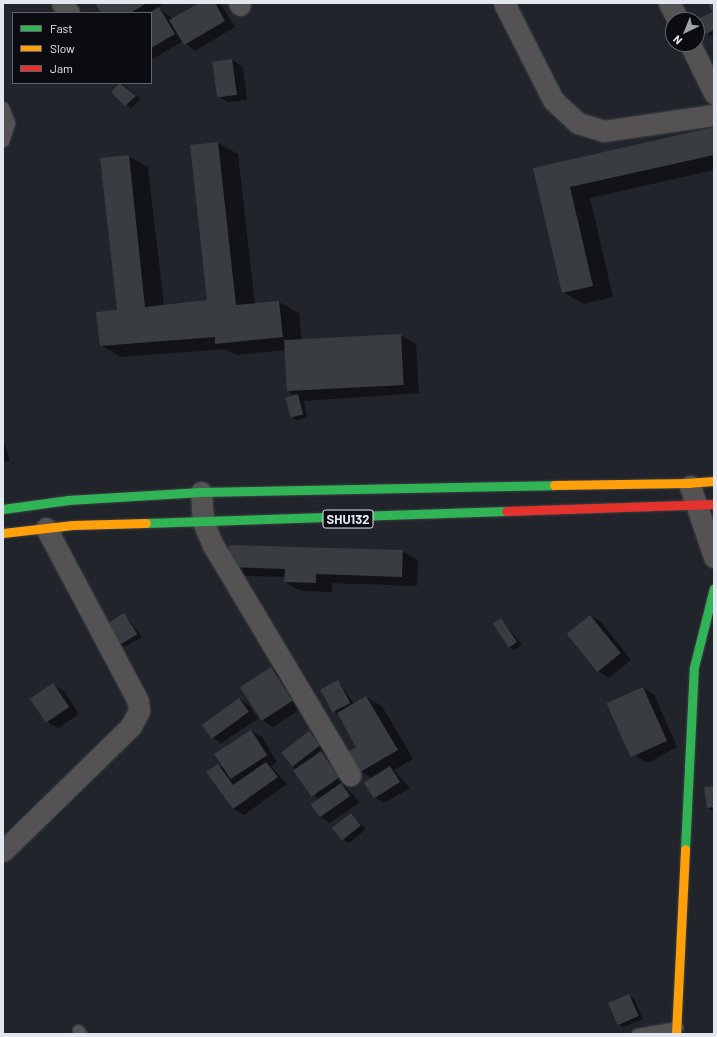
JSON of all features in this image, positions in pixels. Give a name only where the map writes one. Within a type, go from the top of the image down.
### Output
[{"type":"main road","points":[[690,489],[714,481]]},
{"type":"main road","points":[[690,489],[714,485]]},
{"type":"main road","name":"SHU132","points":[[3,533],[46,528],[359,518],[690,489]]},
{"type":"main road","name":"SHU132","points":[[3,509],[68,500],[201,492],[690,489],[714,504]]},
{"type":"main road","points":[[677,1030],[694,667],[714,588]]},
{"type":"street","points":[[62,3],[68,12]]},
{"type":"street","points":[[504,3],[553,100],[578,124],[604,131],[714,115]]},
{"type":"street","points":[[669,3],[674,12]]},
{"type":"street","points":[[694,52],[714,93]]},
{"type":"street","points":[[690,489],[714,557]]},
{"type":"street","points":[[201,492],[203,522],[212,545],[350,775]]},
{"type":"street","points":[[3,851],[131,726],[139,711],[138,701],[46,528]]},
{"type":"lane","points":[[3,107],[9,123],[3,141]]},
{"type":"lane","points":[[637,1034],[677,1030]]},
{"type":"building","points":[[95,3],[147,3],[132,12],[100,12]]},
{"type":"building","points":[[199,3],[215,3],[225,21],[184,45],[169,20]]},
{"type":"building","points":[[708,3],[714,3],[714,30],[706,34],[705,16],[712,12]]},
{"type":"building","points":[[159,7],[175,34],[152,47],[152,12],[151,12]]},
{"type":"building","points":[[232,59],[237,95],[217,97],[212,62]]},
{"type":"building","points":[[119,84],[121,84],[136,96],[125,106],[111,92]]},
{"type":"building","points":[[714,127],[714,155],[570,187],[593,286],[562,293],[533,168]]},
{"type":"building","points":[[218,142],[236,305],[279,301],[283,337],[215,344],[215,337],[100,346],[96,312],[117,310],[100,158],[129,155],[145,307],[207,300],[190,145]]},
{"type":"building","points":[[401,334],[404,385],[287,391],[284,340]]},
{"type":"building","points":[[298,394],[303,414],[290,418],[285,397]]},
{"type":"building","points":[[229,545],[403,550],[402,577],[316,574],[316,583],[284,582],[285,569],[228,567]]},
{"type":"building","points":[[124,613],[137,634],[119,646],[105,625]]},
{"type":"building","points":[[590,615],[621,653],[598,672],[567,634]]},
{"type":"building","points":[[501,618],[517,642],[509,648],[493,624]]},
{"type":"building","points":[[271,667],[293,701],[262,721],[240,687]]},
{"type":"building","points":[[338,680],[350,703],[333,712],[320,689]]},
{"type":"building","points":[[53,683],[69,707],[46,723],[30,699]]},
{"type":"building","points":[[643,687],[667,741],[630,757],[606,703]]},
{"type":"building","points":[[366,696],[398,750],[360,772],[348,752],[356,747],[337,713]]},
{"type":"building","points":[[239,698],[249,712],[212,739],[202,725]]},
{"type":"building","points":[[251,730],[267,755],[230,779],[214,754]]},
{"type":"building","points":[[309,731],[320,745],[293,767],[281,753]]},
{"type":"building","points":[[321,751],[339,777],[312,797],[293,771]]},
{"type":"building","points":[[266,762],[278,777],[233,809],[206,772],[218,764],[233,785]]},
{"type":"building","points":[[390,766],[400,782],[374,799],[364,782]]},
{"type":"building","points":[[341,783],[350,796],[320,817],[311,804]]},
{"type":"building","points":[[714,786],[714,807],[707,808],[704,787]]},
{"type":"building","points":[[351,813],[361,826],[342,840],[332,828]]},
{"type":"building","points":[[629,994],[639,1016],[618,1025],[608,1003]]},
{"type":"traffic: fast","points":[[3,509],[68,500],[201,492],[554,485]]},
{"type":"traffic: fast","points":[[146,523],[506,511]]},
{"type":"traffic: fast","points":[[685,849],[694,667],[714,588]]},
{"type":"traffic: slow","points":[[686,483],[714,481]]},
{"type":"traffic: slow","points":[[554,485],[689,483]]},
{"type":"traffic: slow","points":[[3,533],[73,525],[146,523]]},
{"type":"traffic: slow","points":[[676,1034],[685,849]]},
{"type":"traffic: jam","points":[[506,511],[714,504]]}]
